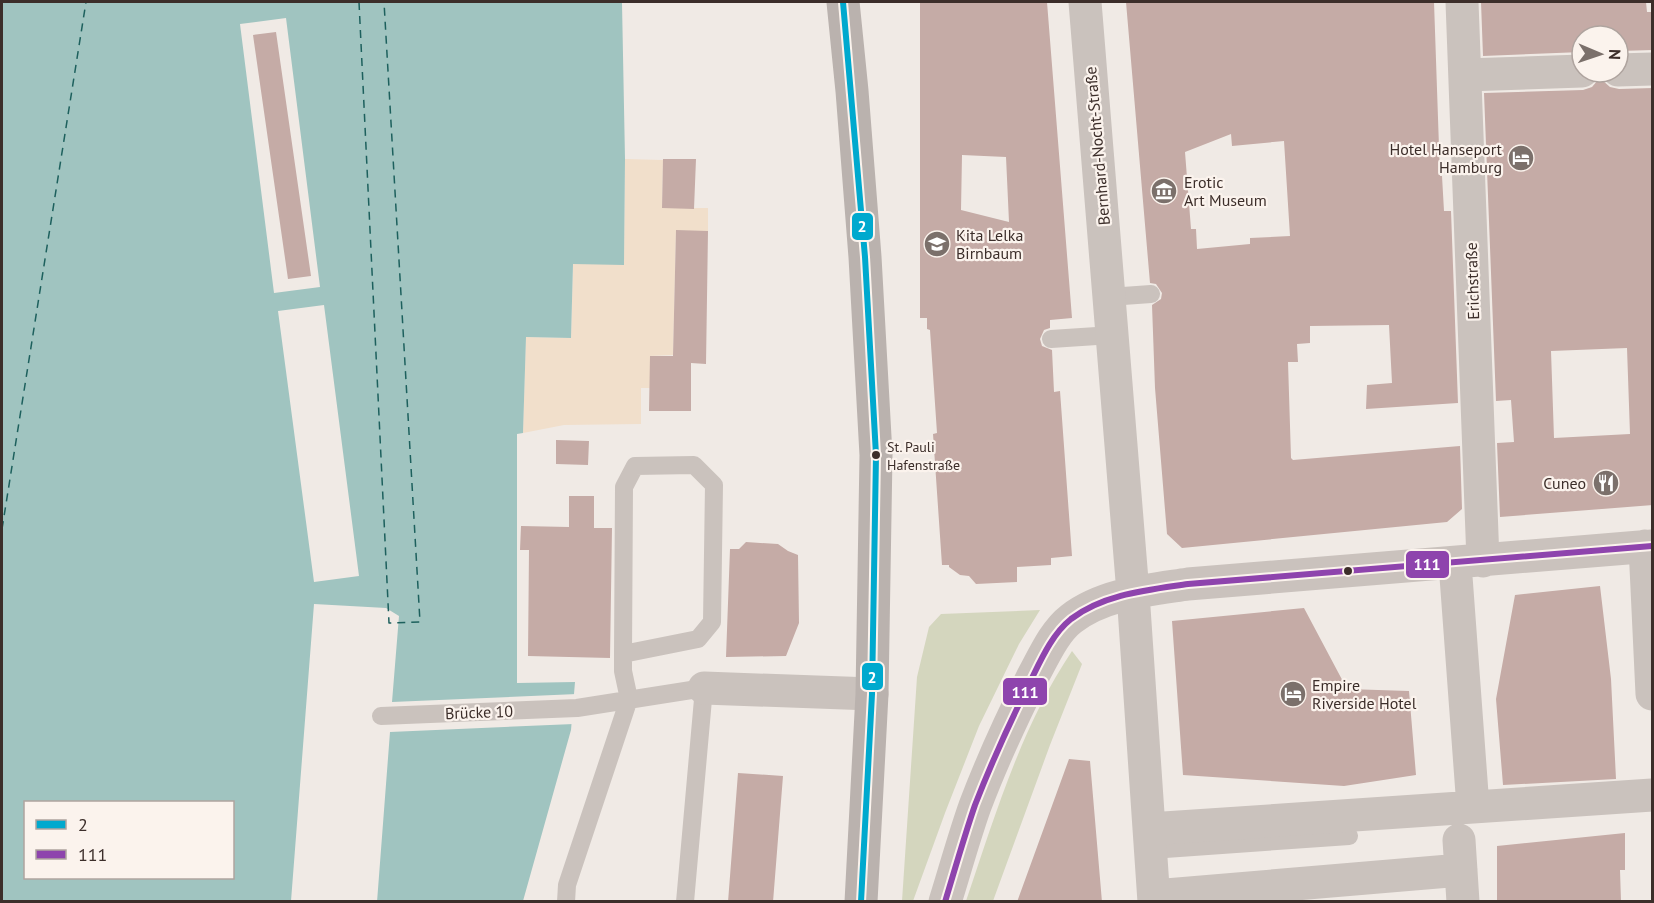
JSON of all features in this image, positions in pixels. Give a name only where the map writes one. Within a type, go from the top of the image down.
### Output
[{"type":"main road","points":[[843,2],[862,221],[875,443],[872,694],[861,902]]},
{"type":"street","name":"Bernhard-Nocht-Straße","points":[[1085,2],[1133,593],[1154,899]]},
{"type":"street","name":"Erichstraße","points":[[1462,2],[1473,807]]},
{"type":"street","points":[[1630,70],[1653,69]]},
{"type":"street","points":[[1464,75],[1570,77]]},
{"type":"street","points":[[945,902],[975,806],[1014,714],[1052,644],[1068,621],[1078,614],[1133,593],[1188,584],[1649,546],[1653,694]]},
{"type":"street","points":[[704,688],[872,694]]},
{"type":"street","points":[[1150,839],[1473,807],[1653,795]]},
{"type":"street","points":[[1154,899],[1460,855],[1463,902]]},
{"type":"lane","points":[[1109,297],[1151,294]]},
{"type":"lane","points":[[1051,339],[1112,335]]},
{"type":"lane","points":[[566,902],[567,885],[629,699],[623,671],[623,654],[624,487],[635,466],[694,465],[714,485],[712,622],[698,639],[623,654]]},
{"type":"lane","points":[[685,902],[704,688]]},
{"type":"lane","name":"Brücke 10","points":[[381,716],[577,708],[704,688]]},
{"type":"lane","points":[[1150,839],[1349,836]]},
{"type":"green space","points":[[1040,610],[1019,644],[979,726],[913,901],[902,901],[917,677],[929,627],[941,614]]},
{"type":"green space","points":[[1072,651],[1082,664],[993,901],[966,901],[1024,741],[1054,680]]},
{"type":"sand","points":[[625,159],[663,160],[662,208],[708,208],[708,231],[676,231],[673,355],[650,356],[650,388],[641,388],[641,424],[564,425],[523,433],[526,337],[571,338],[573,263],[624,264]]},
{"type":"water","points":[[2,2],[622,3],[625,159],[624,265],[573,264],[571,338],[526,337],[523,433],[517,434],[517,683],[575,682],[571,730],[523,901],[2,902]]},
{"type":"pier","points":[[286,18],[320,287],[274,293],[240,24]]},
{"type":"pier","points":[[324,305],[359,576],[314,582],[278,311]]},
{"type":"pier","points":[[314,604],[386,608],[399,616],[392,702],[577,694],[574,724],[390,732],[377,902],[291,901]]},
{"type":"building","points":[[920,2],[1047,2],[1072,318],[1050,320],[1050,328],[1044,330],[1040,339],[1042,346],[1052,350],[1054,392],[1060,391],[1072,556],[1051,558],[1051,565],[1017,567],[1017,582],[976,584],[969,576],[960,575],[949,565],[942,565],[933,434],[937,433],[930,330],[927,329],[927,318],[920,318]],"holes":[[[962,155],[1006,157],[1009,222],[961,210]]]},
{"type":"building","points":[[1126,2],[1434,2],[1440,176],[1442,176],[1444,211],[1451,211],[1458,403],[1366,409],[1367,385],[1392,383],[1389,325],[1310,326],[1310,343],[1297,344],[1298,362],[1288,362],[1291,458],[1293,460],[1460,446],[1462,509],[1447,522],[1182,548],[1167,534],[1155,388],[1152,305],[1161,299],[1162,293],[1156,284],[1150,283]],"holes":[[[1231,134],[1232,146],[1284,141],[1290,236],[1250,238],[1250,244],[1197,249],[1196,229],[1191,229],[1185,152]]]},
{"type":"building","points":[[1481,2],[1646,2],[1647,12],[1653,12],[1653,50],[1630,51],[1630,24],[1570,24],[1570,52],[1483,56]]},
{"type":"building","points":[[276,32],[311,276],[288,279],[253,35]]},
{"type":"building","points":[[1595,84],[1607,84],[1619,89],[1653,88],[1653,505],[1500,517],[1497,443],[1514,442],[1511,400],[1496,401],[1484,93],[1583,90]],"holes":[[[1627,348],[1630,434],[1554,438],[1551,351]]]},
{"type":"building","points":[[663,159],[696,159],[694,209],[662,208]]},
{"type":"building","points":[[676,230],[708,231],[706,364],[691,363],[691,411],[649,411],[650,356],[673,356]]},
{"type":"building","points":[[556,440],[589,441],[588,465],[556,464]]},
{"type":"building","points":[[569,496],[594,496],[594,528],[612,528],[610,658],[528,656],[529,550],[520,550],[521,526],[569,527]]},
{"type":"building","points":[[746,542],[778,544],[798,555],[799,623],[786,656],[726,657],[730,549],[739,549]]},
{"type":"building","points":[[1600,586],[1611,679],[1616,779],[1503,785],[1496,699],[1515,595]]},
{"type":"building","name":"Empire Riverside Hotel","points":[[1304,608],[1347,689],[1409,691],[1416,775],[1344,786],[1183,775],[1172,621]]},
{"type":"building","points":[[1069,759],[1090,761],[1102,902],[1017,902]]},
{"type":"building","points":[[738,773],[783,776],[773,902],[728,902]]},
{"type":"building","points":[[1625,833],[1625,870],[1620,870],[1621,902],[1497,902],[1497,846]]},
{"type":"ferry route","points":[[2,529],[86,2]]},
{"type":"ferry route","points":[[359,2],[389,623],[420,622],[384,2]]},
{"type":"transit line","name":"2","points":[[843,2],[865,257],[876,455],[872,694],[861,902]]},
{"type":"transit line","name":"111","points":[[945,902],[975,805],[1014,714],[1052,641],[1064,625],[1084,611],[1127,594],[1188,584],[1652,546]]},
{"type":"place","name":"Hotel Hanseport Hamburg","points":[[1521,158]]},
{"type":"place","name":"Erotic Art Museum","points":[[1164,191]]},
{"type":"place","name":"Kita Lelka Birnbaum","points":[[937,244]]},
{"type":"place","name":"St. Pauli Hafenstraße","points":[[876,455]]},
{"type":"place","name":"Cuneo","points":[[1606,483]]},
{"type":"place","name":"Empire Riverside Hotel","points":[[1293,694]]}]
